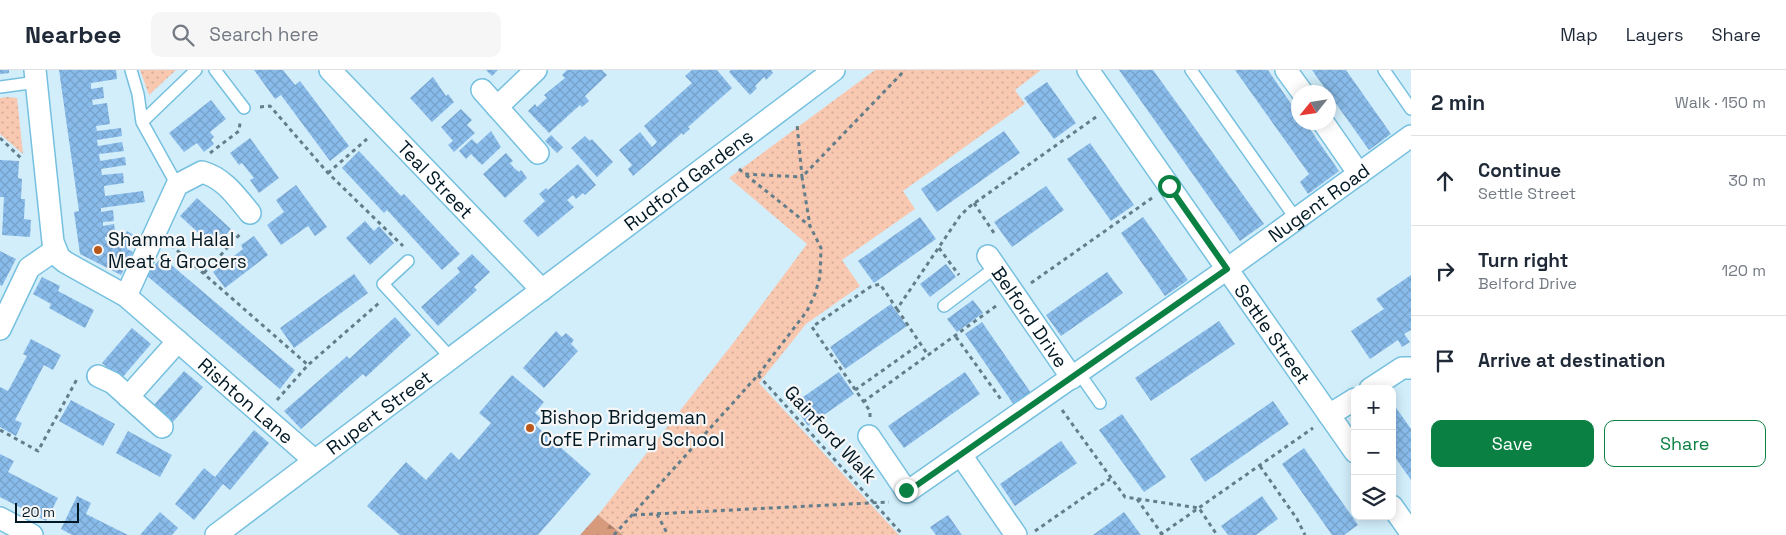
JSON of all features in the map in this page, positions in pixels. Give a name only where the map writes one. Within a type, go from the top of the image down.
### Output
[{"type":"street","name":"Teal Street","points":[[330,70],[542,290]]},
{"type":"street","points":[[497,107],[536,70]]},
{"type":"street","name":"Rudford Gardens","points":[[542,290],[834,70]]},
{"type":"street","name":"Settle Street","points":[[1088,70],[1351,446]]},
{"type":"street","points":[[1286,70],[1297,85]]},
{"type":"street","points":[[0,329],[29,268],[55,250],[36,76]]},
{"type":"street","points":[[482,90],[538,153]]},
{"type":"street","points":[[1329,130],[1359,174]]},
{"type":"street","name":"Nugent Road","points":[[1227,269],[1411,136]]},
{"type":"street","points":[[126,296],[178,185],[202,172],[215,176],[228,187],[250,213]]},
{"type":"street","name":"Rishton Lane","points":[[55,250],[64,262],[126,296],[314,460]]},
{"type":"street","name":"Belford Drive","points":[[992,261],[1075,376]]},
{"type":"street","name":"Belford Drive","points":[[906,490],[907,492],[961,456],[1227,269]]},
{"type":"street","name":"Rupert Street","points":[[216,535],[542,290]]},
{"type":"street","points":[[128,397],[178,341]]},
{"type":"street","points":[[1376,385],[1402,368],[1411,368]]},
{"type":"street","points":[[98,376],[113,384],[162,427]]},
{"type":"street","points":[[1329,415],[1351,401]]},
{"type":"street","points":[[869,436],[906,490]]},
{"type":"street","points":[[961,456],[1016,535]]},
{"type":"street","points":[[1396,512],[1411,533]]},
{"type":"street","points":[[0,518],[32,535]]},
{"type":"lane","points":[[131,70],[138,94],[142,122],[178,185]]},
{"type":"lane","points":[[142,122],[196,70]]},
{"type":"lane","points":[[215,70],[244,108]]},
{"type":"lane","points":[[1191,70],[1296,219]]},
{"type":"lane","points":[[1384,70],[1411,109]]},
{"type":"lane","points":[[0,88],[36,76]]},
{"type":"lane","points":[[408,261],[383,284],[451,358]]},
{"type":"lane","points":[[944,306],[969,287],[992,261]]},
{"type":"lane","points":[[1075,376],[1100,404]]},
{"type":"path","points":[[745,174],[802,177],[904,70]]},
{"type":"path","points":[[614,535],[758,375],[807,311],[815,294],[820,277],[821,248],[810,226],[802,177],[794,102]]},
{"type":"path","points":[[897,309],[960,216],[974,203],[1113,105]]},
{"type":"path","points":[[202,172],[202,159],[238,131],[244,108],[270,106],[328,173],[402,245],[408,261]]},
{"type":"path","points":[[328,173],[383,124]]},
{"type":"path","points":[[723,155],[810,226]]},
{"type":"path","points":[[974,203],[998,239],[992,261]]},
{"type":"path","points":[[204,273],[241,234],[250,213]]},
{"type":"path","points":[[157,232],[308,365]]},
{"type":"path","points":[[939,247],[969,287]]},
{"type":"path","points":[[869,436],[870,411],[812,327],[870,287],[880,284],[928,355]]},
{"type":"path","points":[[263,415],[308,365],[391,293]]},
{"type":"path","points":[[956,336],[1014,418]]},
{"type":"path","points":[[855,390],[920,344]]},
{"type":"path","name":"Gainford Walk","points":[[758,375],[903,535]]},
{"type":"path","points":[[0,430],[38,451],[79,376],[98,376]]},
{"type":"path","points":[[1050,393],[1110,479],[1125,497],[1199,508],[1217,535]]},
{"type":"path","points":[[1137,498],[1161,534],[1260,466],[1329,415]]},
{"type":"path","points":[[1260,466],[1297,519],[1305,535]]},
{"type":"path","points":[[1029,535],[1110,479]]},
{"type":"path","points":[[633,515],[874,501],[886,503],[906,490]]},
{"type":"path","points":[[657,514],[668,535]]},
{"type":"shaded area","points":[[140,70],[176,70],[149,95]]},
{"type":"shaded area","points":[[875,70],[1041,70],[1015,90],[1025,104],[903,191],[915,209],[842,260],[860,286],[806,324],[759,383],[899,535],[623,535],[598,515],[734,342],[807,244],[729,178]]},
{"type":"shaded area","points":[[0,98],[17,98],[23,154],[0,134]]},
{"type":"green space","points":[[598,515],[623,535],[580,535]]},
{"type":"building","points":[[0,70],[9,70],[9,73],[0,74]]},
{"type":"building","points":[[59,70],[116,70],[117,79],[91,83],[91,89],[103,87],[104,98],[92,100],[93,105],[107,103],[110,124],[96,126],[97,131],[121,128],[122,136],[97,140],[98,146],[122,142],[124,151],[99,154],[100,161],[125,157],[126,165],[101,169],[102,175],[123,173],[124,183],[104,186],[105,196],[143,191],[145,202],[101,208],[101,212],[113,210],[114,221],[103,222],[103,226],[114,224],[116,235],[105,237],[105,240],[119,246],[127,231],[134,235],[127,249],[133,252],[121,275],[80,254],[74,212],[79,211]]},
{"type":"building","points":[[254,70],[283,70],[295,85],[300,81],[349,146],[330,161],[281,95],[275,99]]},
{"type":"building","points":[[486,70],[498,70],[492,76]]},
{"type":"building","points":[[567,70],[602,70],[607,75],[585,96],[589,101],[582,107],[580,105],[549,133],[528,111],[535,104],[537,107],[547,98],[544,95],[565,78],[562,75]]},
{"type":"building","points":[[692,70],[717,70],[732,88],[688,127],[690,129],[683,135],[682,133],[633,176],[628,169],[632,165],[619,150],[640,132],[652,147],[657,142],[644,126],[692,83],[685,76]]},
{"type":"building","points":[[731,70],[771,70],[773,73],[766,80],[764,77],[755,86],[757,88],[750,95],[729,72]]},
{"type":"building","points":[[1119,70],[1153,70],[1264,224],[1240,241]]},
{"type":"building","points":[[1235,70],[1268,70],[1291,104],[1291,130],[1311,130],[1339,171],[1308,194],[1300,182],[1309,174]]},
{"type":"building","points":[[1312,70],[1346,70],[1391,134],[1369,150],[1336,104],[1336,85],[1323,85]]},
{"type":"building","points":[[433,77],[446,96],[448,94],[454,102],[432,122],[410,98]]},
{"type":"building","points":[[1047,82],[1076,123],[1054,139],[1024,98]]},
{"type":"building","points":[[211,100],[226,119],[210,132],[214,137],[211,140],[214,144],[204,152],[197,143],[184,152],[169,133]]},
{"type":"building","points":[[461,109],[472,120],[467,125],[475,133],[454,152],[448,145],[453,141],[441,127]]},
{"type":"building","points":[[491,131],[501,147],[482,165],[471,154],[466,159],[459,151],[472,139],[477,144]]},
{"type":"building","points":[[1004,131],[1020,153],[937,212],[921,189]]},
{"type":"building","points":[[551,135],[563,147],[557,153],[545,141]]},
{"type":"building","points":[[585,136],[590,141],[592,139],[613,162],[597,177],[571,148]]},
{"type":"building","points":[[250,138],[279,178],[259,193],[250,180],[254,178],[242,163],[239,165],[230,153]]},
{"type":"building","points":[[1090,143],[1134,205],[1111,221],[1067,159]]},
{"type":"building","points":[[359,151],[401,196],[404,194],[460,254],[442,270],[387,210],[384,213],[342,168]]},
{"type":"building","points":[[506,153],[513,161],[510,163],[514,168],[519,172],[521,170],[527,178],[505,198],[483,174]]},
{"type":"building","points":[[0,160],[19,161],[18,178],[22,179],[21,199],[25,199],[24,219],[31,220],[30,237],[2,235],[4,197],[0,197]]},
{"type":"building","points":[[578,164],[596,185],[585,195],[583,193],[576,199],[573,195],[567,200],[574,207],[538,237],[523,221],[545,201],[539,194],[546,188],[548,190]]},
{"type":"building","points":[[296,185],[327,227],[315,236],[308,226],[281,245],[267,225],[284,212],[276,200]]},
{"type":"building","points":[[1046,186],[1064,210],[1012,247],[994,222]]},
{"type":"building","points":[[197,198],[231,229],[214,247],[180,216]]},
{"type":"building","points":[[920,217],[936,239],[874,283],[858,261]]},
{"type":"building","points":[[1143,217],[1188,280],[1165,296],[1121,233]]},
{"type":"building","points":[[365,221],[374,231],[379,226],[394,243],[370,265],[346,238]]},
{"type":"building","points":[[254,236],[268,255],[225,288],[213,272],[243,249],[241,245]]},
{"type":"building","points":[[0,251],[16,259],[2,286],[0,285]]},
{"type":"building","points":[[472,254],[490,272],[474,287],[477,290],[438,326],[421,307],[460,272],[457,268]]},
{"type":"building","points":[[162,257],[295,370],[280,389],[146,275]]},
{"type":"building","points":[[946,264],[956,277],[930,297],[920,284]]},
{"type":"building","points":[[1107,272],[1123,293],[1061,336],[1046,315]]},
{"type":"building","points":[[354,274],[368,293],[294,348],[280,328]]},
{"type":"building","points":[[1411,275],[1411,330],[1404,334],[1410,342],[1402,347],[1398,340],[1370,359],[1351,331],[1384,309],[1376,299]]},
{"type":"building","points":[[42,277],[60,286],[58,291],[94,310],[85,328],[49,308],[51,304],[33,294]]},
{"type":"building","points":[[973,300],[983,313],[957,332],[947,319]]},
{"type":"building","points":[[891,304],[907,326],[845,369],[830,347]]},
{"type":"building","points":[[395,317],[411,335],[366,377],[363,374],[301,429],[284,411],[347,356],[349,359]]},
{"type":"building","points":[[1219,321],[1235,344],[1151,401],[1135,378]]},
{"type":"building","points":[[982,322],[1031,393],[1014,405],[965,334]]},
{"type":"building","points":[[132,328],[151,344],[121,379],[102,363]]},
{"type":"building","points":[[556,331],[562,337],[566,333],[574,340],[571,344],[578,351],[544,388],[523,368]]},
{"type":"building","points":[[31,339],[61,355],[53,370],[44,365],[15,420],[22,423],[16,436],[0,427],[0,387],[8,391],[27,356],[23,354]]},
{"type":"building","points":[[184,371],[203,387],[173,422],[154,405]]},
{"type":"building","points":[[839,372],[854,394],[808,426],[793,404]]},
{"type":"building","points":[[965,372],[980,394],[904,448],[888,426]]},
{"type":"building","points":[[512,375],[544,402],[535,413],[541,418],[535,425],[591,474],[538,535],[400,535],[367,506],[406,462],[426,480],[451,452],[459,460],[491,423],[479,413]]},
{"type":"building","points":[[71,400],[115,424],[103,446],[59,421]]},
{"type":"building","points":[[1273,401],[1289,424],[1205,482],[1190,459]]},
{"type":"building","points":[[1396,408],[1411,429],[1411,480],[1396,459]]},
{"type":"building","points":[[1122,414],[1166,477],[1144,492],[1099,430]]},
{"type":"building","points":[[254,430],[269,443],[230,490],[223,484],[194,520],[175,504],[204,468],[215,477]]},
{"type":"building","points":[[128,431],[172,455],[160,477],[116,453]]},
{"type":"building","points":[[1061,441],[1077,463],[1015,506],[1000,484]]},
{"type":"building","points":[[1304,448],[1351,515],[1351,520],[1354,520],[1358,525],[1344,535],[1332,535],[1282,464]]},
{"type":"building","points":[[0,454],[14,461],[8,472],[58,498],[46,521],[0,497]]},
{"type":"building","points":[[77,496],[91,503],[86,514],[128,535],[72,535],[61,529]]},
{"type":"building","points":[[1262,496],[1278,519],[1256,535],[1228,535],[1221,526]]},
{"type":"building","points":[[160,512],[178,528],[172,535],[140,535]]},
{"type":"building","points":[[1124,512],[1141,535],[1093,535],[1104,527]]},
{"type":"building","points":[[948,515],[962,535],[936,535],[930,527]]},
{"type":"place","name":"Shamma Halal Meat & Grocers","points":[[98,250]]},
{"type":"place","name":"Bishop Bridgeman CofE Primary School","points":[[530,428]]},
{"type":"route","points":[[906,490],[907,492],[961,456],[1227,269],[1169,186]]}]
